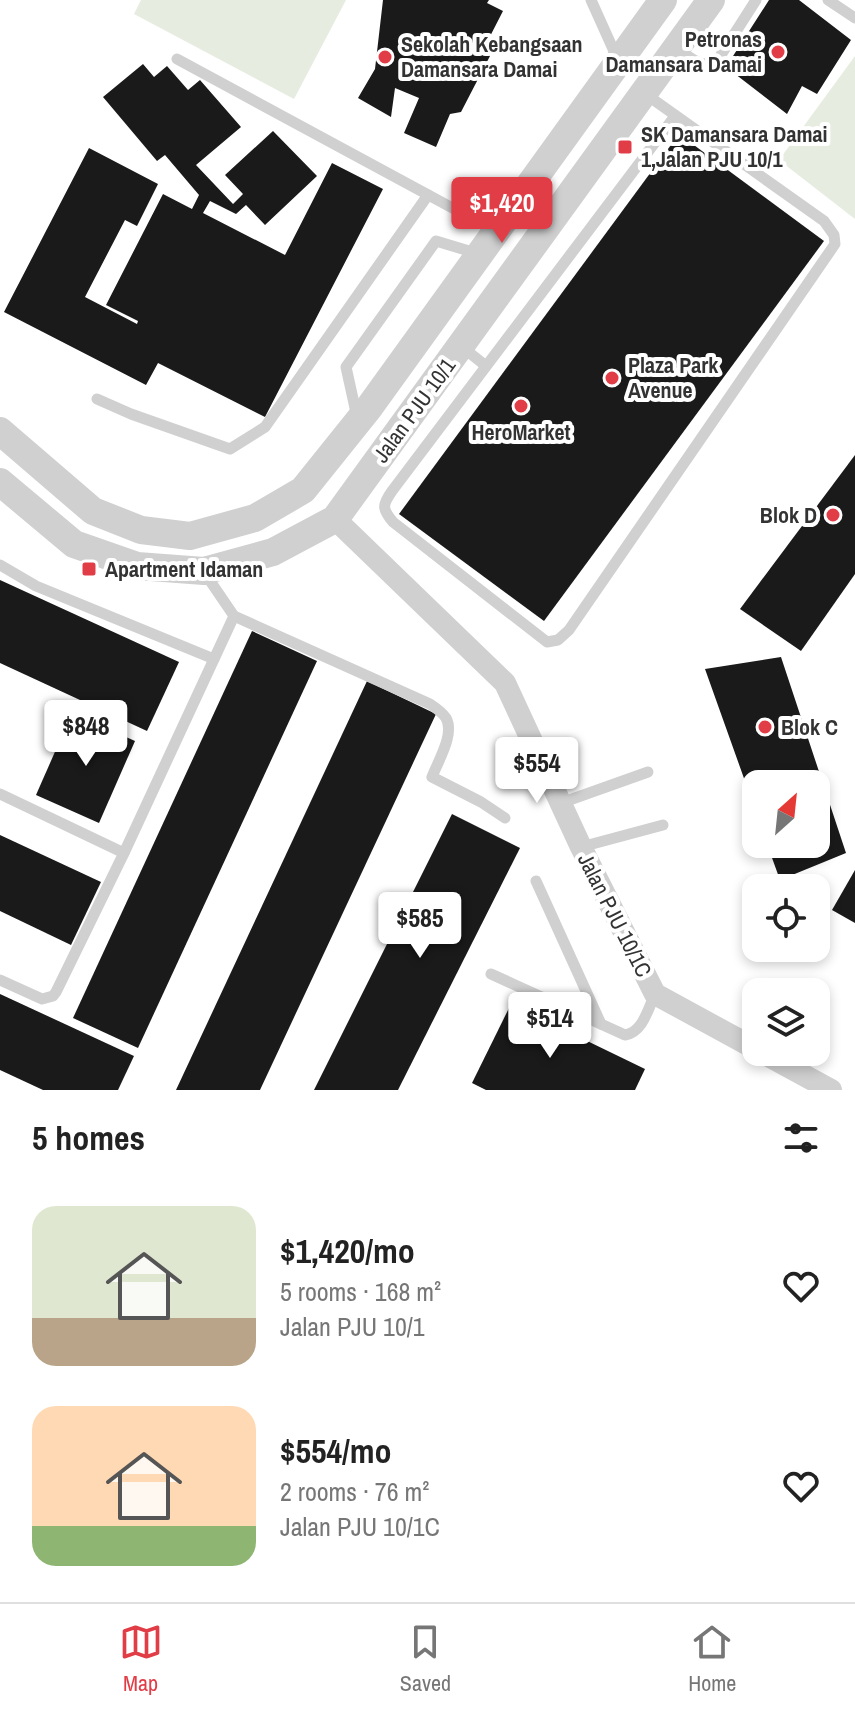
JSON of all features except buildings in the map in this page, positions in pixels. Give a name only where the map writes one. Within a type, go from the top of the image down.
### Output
[{"type":"street","name":"Jalan PJU 10/1","points":[[0,431],[93,511],[141,530],[190,536],[255,518],[303,490],[358,421],[663,0]]},
{"type":"street","points":[[676,48],[689,0]]},
{"type":"street","name":"Jalan PJU 10/1","points":[[0,482],[74,544],[137,566],[204,571],[273,552],[335,519],[711,0]]},
{"type":"street","name":"Jalan PJU 10/1C","points":[[335,519],[505,683],[581,847],[655,994],[742,1042]]},
{"type":"street","name":"Jalan PJU 10/1C","points":[[786,1066],[831,1090]]},
{"type":"lane","points":[[591,0],[618,61]]},
{"type":"lane","points":[[642,29],[649,0]]},
{"type":"lane","points":[[676,48],[697,62],[713,64],[756,0]]},
{"type":"lane","points":[[828,0],[855,18]]},
{"type":"lane","points":[[177,59],[428,195],[488,243]]},
{"type":"lane","points":[[644,93],[824,221],[834,235],[835,244],[569,630],[558,640],[547,642],[393,522],[385,513],[384,506],[675,116]]},
{"type":"lane","points":[[97,399],[230,449],[265,427],[428,195]]},
{"type":"lane","points":[[358,421],[346,367],[436,241],[488,243]]},
{"type":"lane","points":[[461,346],[486,366]]},
{"type":"lane","points":[[0,565],[36,586],[214,659]]},
{"type":"lane","points":[[204,571],[234,616],[430,704],[446,719],[449,727],[432,777],[505,818]]},
{"type":"lane","points":[[0,980],[37,998],[53,996],[124,853],[234,616]]},
{"type":"lane","points":[[561,803],[648,772]]},
{"type":"lane","points":[[0,794],[124,853]]},
{"type":"lane","points":[[581,847],[663,825]]},
{"type":"lane","points":[[536,881],[601,1024]]},
{"type":"lane","points":[[491,974],[619,1034],[631,1035],[640,1027],[655,994]]},
{"type":"shaded area","points":[[141,0],[346,0],[294,99],[134,14]]},
{"type":"shaded area","points":[[855,56],[855,219],[779,160]]},
{"type":"place","name":"Petronas Damansara Damai","points":[[778,52]]},
{"type":"place","name":"Sekolah Kebangsaan Damansara Damai","points":[[385,57]]},
{"type":"place","name":"SK Damansara Damai 1,Jalan PJU 10/1","points":[[625,147]]},
{"type":"place","name":"Plaza Park Avenue","points":[[612,378]]},
{"type":"place","name":"HeroMarket","points":[[521,406]]},
{"type":"place","name":"Blok D","points":[[833,515]]},
{"type":"place","name":"Apartment Idaman","points":[[89,569]]},
{"type":"place","name":"Blok C","points":[[765,727]]}]
